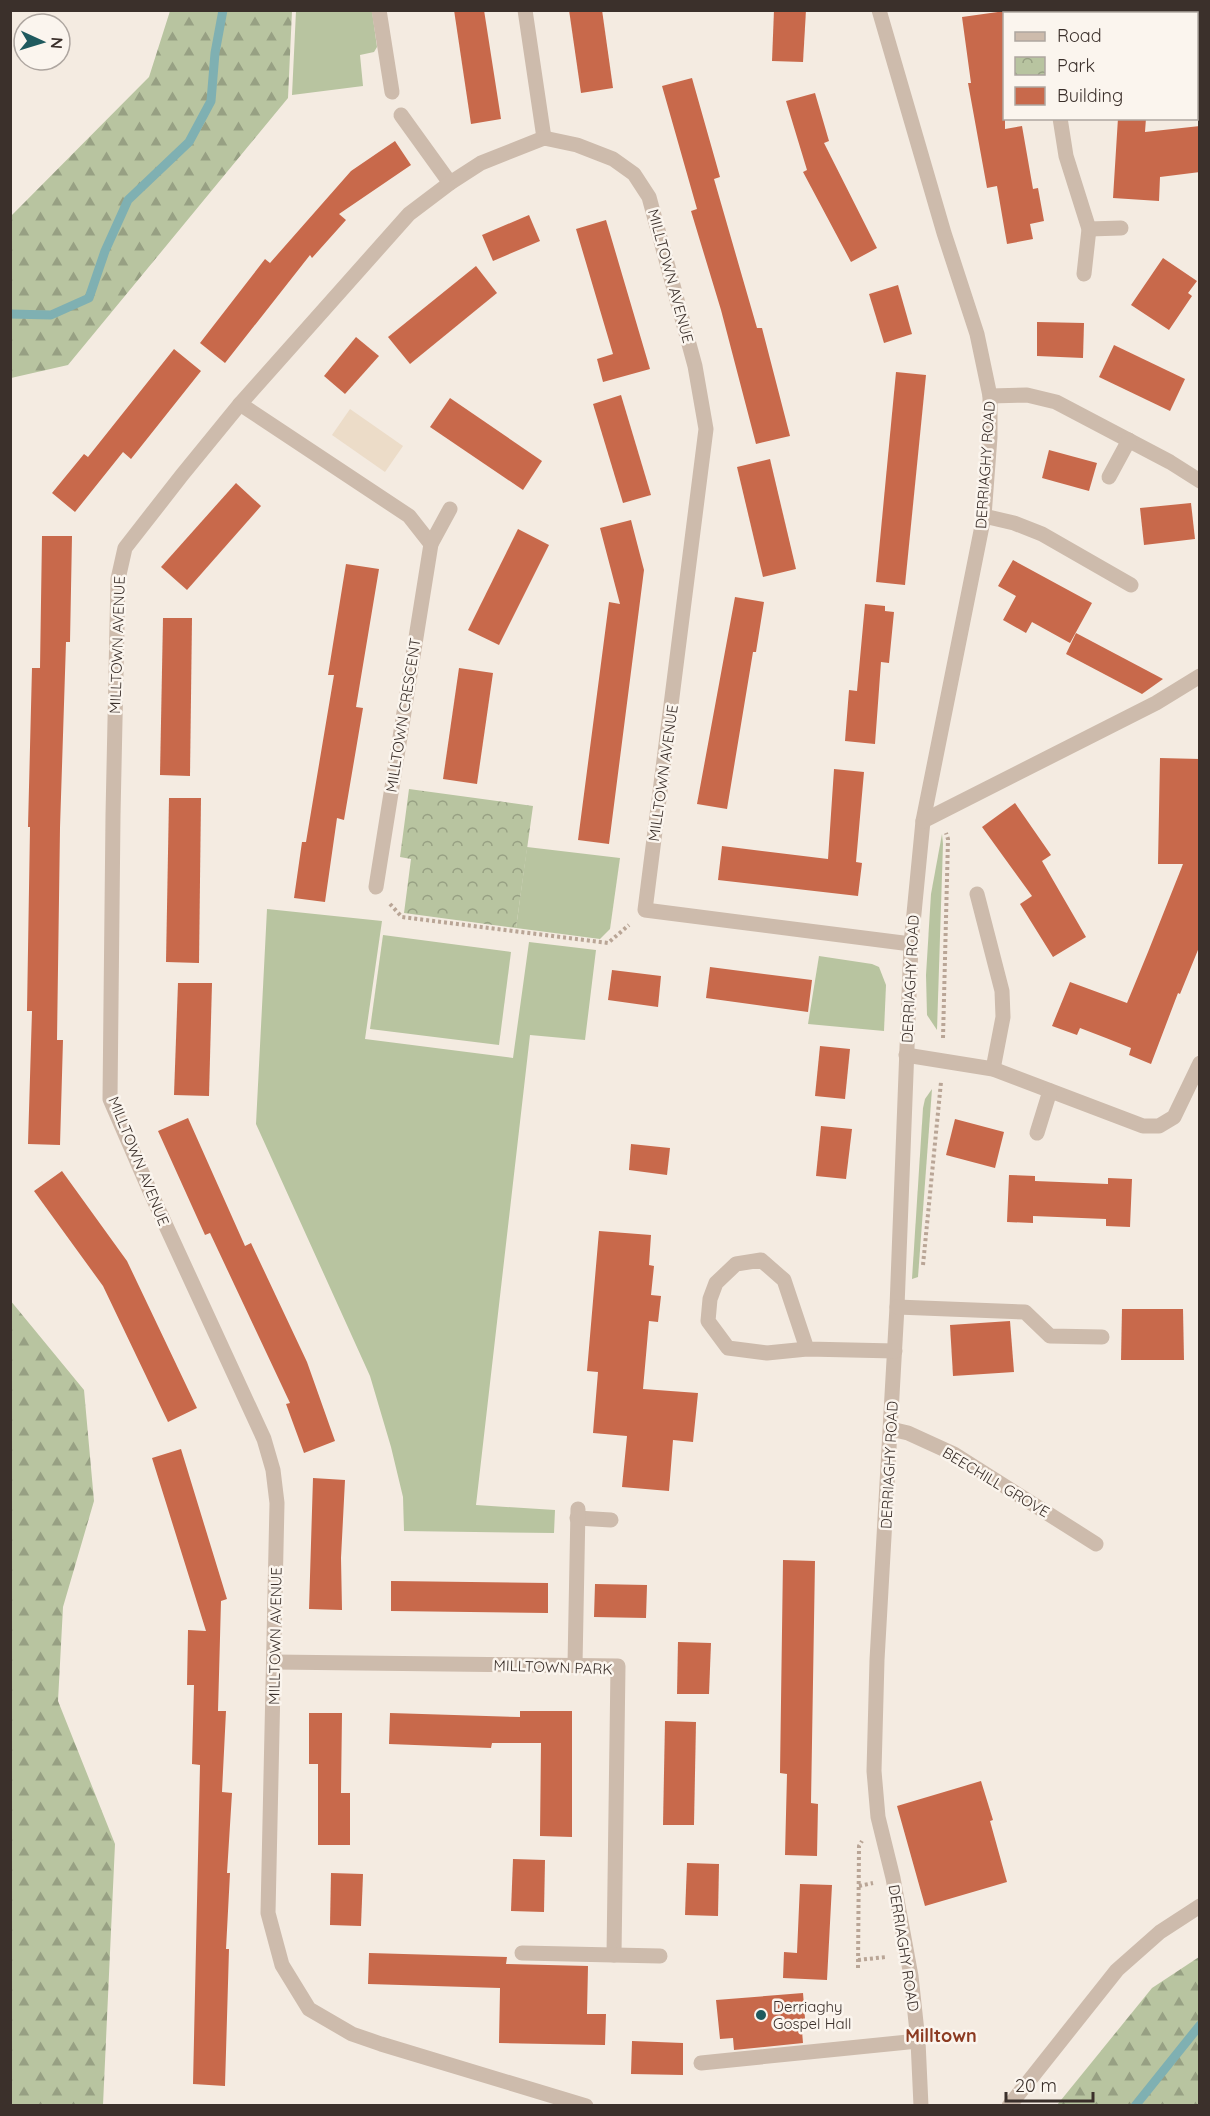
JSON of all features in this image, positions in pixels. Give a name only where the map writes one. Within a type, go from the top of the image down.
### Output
[{"type":"street","points":[[379,10],[392,92]]},
{"type":"street","points":[[525,10],[544,138]]},
{"type":"street","name":"DERRIAGHY ROAD","points":[[879,10],[944,233],[977,334],[990,396],[990,437],[984,516],[923,821],[911,944],[895,1352],[877,1660],[874,1770],[878,1817],[908,1955],[918,2041],[921,2106]]},
{"type":"street","points":[[401,115],[450,183]]},
{"type":"street","points":[[1060,120],[1066,156],[1089,229],[1084,274]]},
{"type":"street","name":"MILLTOWN AVENUE","points":[[586,2106],[352,2034],[309,2008],[282,1965],[268,1913],[277,1503],[273,1470],[264,1439],[110,1099],[118,579],[126,548],[240,404],[409,214],[481,163],[544,138],[578,146],[613,159],[634,174],[650,197],[695,366],[706,429],[645,910]]},
{"type":"street","points":[[1089,229],[1121,228]]},
{"type":"street","points":[[990,396],[1027,395],[1056,402],[1170,462],[1200,481]]},
{"type":"street","points":[[240,404],[409,516],[431,544]]},
{"type":"street","points":[[1109,477],[1129,441]]},
{"type":"street","name":"MILLTOWN CRESCENT","points":[[376,887],[431,544],[450,510]]},
{"type":"street","points":[[984,516],[1014,523],[1042,534],[1131,585]]},
{"type":"street","points":[[923,821],[1156,703],[1200,676]]},
{"type":"street","points":[[977,894],[1002,991],[1003,1017],[993,1069]]},
{"type":"street","points":[[645,910],[911,944]]},
{"type":"street","points":[[906,1055],[993,1069],[1143,1125],[1160,1126],[1174,1117],[1200,1064]]},
{"type":"street","points":[[1037,1133],[1050,1091]]},
{"type":"street","points":[[807,1349],[784,1280],[761,1260],[736,1264],[716,1283],[710,1299],[708,1321],[728,1348],[766,1353],[807,1349],[895,1352]]},
{"type":"street","points":[[897,1307],[1025,1312],[1050,1336],[1102,1337]]},
{"type":"street","name":"BEECHILL GROVE","points":[[891,1429],[908,1433],[954,1454],[1096,1544]]},
{"type":"street","points":[[575,1665],[577,1514],[611,1520]]},
{"type":"street","name":"MILLTOWN PARK","points":[[274,1662],[618,1666],[614,1955]]},
{"type":"street","points":[[1009,2106],[1117,1970],[1160,1932],[1200,1906]]},
{"type":"street","points":[[522,1953],[660,1956]]},
{"type":"street","points":[[702,2063],[918,2041]]},
{"type":"path","points":[[376,887],[402,917],[608,943],[645,910]]},
{"type":"path","points":[[858,1968],[859,1846]]},
{"type":"green space","points":[[170,11],[292,11],[288,98],[68,365],[11,378],[11,216],[149,77]]},
{"type":"green space","points":[[296,11],[372,11],[377,47],[374,52],[360,55],[363,86],[292,95]]},
{"type":"green space","points":[[409,789],[533,806],[516,928],[404,913],[411,859],[400,857]]},
{"type":"green space","points":[[942,834],[937,1030],[927,1015],[926,975],[931,894]]},
{"type":"green space","points":[[527,847],[620,858],[610,929],[600,939],[516,928]]},
{"type":"green space","points":[[267,909],[382,921],[365,1039],[513,1058],[529,942],[596,950],[585,1040],[530,1035],[476,1505],[555,1510],[554,1533],[404,1531],[403,1497],[370,1376],[256,1124]]},
{"type":"green space","points":[[383,935],[511,952],[499,1045],[370,1029]]},
{"type":"green space","points":[[819,956],[879,967],[886,985],[884,1031],[808,1024]]},
{"type":"green space","points":[[932,1089],[918,1277],[912,1279],[923,1108],[925,1099]]},
{"type":"green space","points":[[10,1300],[84,1390],[94,1501],[63,1607],[58,1701],[115,1844],[103,2105],[11,2105]]},
{"type":"green space","points":[[1199,1957],[1199,2105],[1057,2105],[1152,1988]]},
{"type":"shaded area","points":[[350,409],[403,446],[385,472],[332,435]]},
{"type":"building","points":[[454,10],[484,10],[501,119],[471,124]]},
{"type":"building","points":[[569,10],[602,10],[613,88],[581,93]]},
{"type":"building","points":[[774,10],[806,10],[803,62],[772,61]]},
{"type":"building","points":[[1005,11],[1003,12],[1003,120],[1005,120],[1005,129],[1022,126],[1033,189],[1038,188],[1044,221],[1030,224],[1033,239],[1007,244],[997,186],[987,188],[968,83],[971,83],[962,17]]},
{"type":"building","points":[[692,78],[720,177],[714,179],[757,328],[762,328],[790,436],[756,444],[721,310],[691,211],[697,209],[662,86]]},
{"type":"building","points":[[815,93],[829,141],[824,143],[877,248],[851,262],[803,172],[807,170],[786,101]]},
{"type":"building","points":[[1118,120],[1146,120],[1145,132],[1200,126],[1200,172],[1160,177],[1159,201],[1113,198]]},
{"type":"building","points":[[395,141],[411,165],[339,214],[346,220],[312,258],[310,255],[225,363],[200,343],[265,259],[270,263],[351,171]]},
{"type":"building","points":[[529,215],[540,241],[493,261],[482,235]]},
{"type":"building","points":[[606,220],[650,369],[603,382],[597,359],[613,354],[576,229]]},
{"type":"building","points":[[1163,258],[1197,281],[1188,293],[1192,296],[1169,330],[1131,305]]},
{"type":"building","points":[[476,266],[497,293],[410,364],[388,337]]},
{"type":"building","points":[[898,285],[912,334],[884,343],[869,294]]},
{"type":"building","points":[[1037,322],[1084,323],[1083,358],[1037,356]]},
{"type":"building","points":[[356,337],[379,356],[345,394],[324,376]]},
{"type":"building","points":[[1114,345],[1185,379],[1170,411],[1099,377]]},
{"type":"building","points":[[174,349],[201,371],[131,459],[123,452],[75,512],[52,493],[84,454],[88,457]]},
{"type":"building","points":[[896,372],[926,375],[905,585],[876,582]]},
{"type":"building","points":[[621,395],[651,495],[623,503],[593,404]]},
{"type":"building","points":[[450,398],[542,461],[523,490],[430,427]]},
{"type":"building","points":[[1049,450],[1097,463],[1089,491],[1042,478]]},
{"type":"building","points":[[770,459],[796,569],[763,577],[737,467]]},
{"type":"building","points":[[236,483],[261,506],[187,590],[161,567]]},
{"type":"building","points":[[1191,503],[1195,539],[1144,545],[1140,508]]},
{"type":"building","points":[[631,520],[644,570],[609,844],[578,840],[609,602],[620,604],[600,528]]},
{"type":"building","points":[[518,529],[549,545],[499,645],[468,630]]},
{"type":"building","points":[[42,536],[72,536],[70,642],[66,642],[60,828],[57,1040],[63,1040],[60,1145],[28,1144],[32,1011],[27,1011],[30,827],[28,827],[32,668],[40,668]]},
{"type":"building","points":[[1013,560],[1092,603],[1070,643],[1032,622],[1026,633],[1003,620],[1016,596],[998,586]]},
{"type":"building","points":[[346,564],[379,569],[356,707],[363,708],[344,820],[337,818],[325,902],[294,898],[302,842],[306,842],[334,675],[328,675]]},
{"type":"building","points":[[735,597],[764,602],[756,652],[753,652],[727,809],[697,804]]},
{"type":"building","points":[[865,604],[885,606],[885,611],[894,612],[889,663],[881,662],[875,744],[845,741],[849,690],[857,691]]},
{"type":"building","points":[[163,618],[192,618],[190,776],[160,775]]},
{"type":"building","points":[[1076,633],[1163,679],[1142,694],[1066,654]]},
{"type":"building","points":[[459,668],[493,673],[477,784],[443,779]]},
{"type":"building","points":[[1160,758],[1200,759],[1200,945],[1180,994],[1178,993],[1151,1064],[1129,1055],[1131,1048],[1080,1028],[1077,1035],[1052,1026],[1070,982],[1127,1003],[1148,952],[1183,864],[1158,864]]},
{"type":"building","points":[[834,769],[864,772],[856,862],[862,863],[858,896],[718,880],[722,846],[828,859]]},
{"type":"building","points":[[169,798],[201,798],[199,963],[166,962]]},
{"type":"building","points":[[1015,803],[1051,855],[1042,861],[1086,937],[1053,957],[1020,904],[1032,896],[982,827]]},
{"type":"building","points":[[710,967],[812,980],[808,1012],[706,998]]},
{"type":"building","points":[[612,970],[661,976],[658,1007],[608,1000]]},
{"type":"building","points":[[178,983],[212,983],[209,1096],[174,1095]]},
{"type":"building","points":[[820,1046],[850,1049],[845,1099],[815,1096]]},
{"type":"building","points":[[188,1118],[245,1246],[251,1243],[307,1362],[335,1441],[304,1453],[286,1404],[290,1403],[210,1233],[205,1235],[158,1131]]},
{"type":"building","points":[[955,1119],[1004,1132],[995,1168],[946,1155]]},
{"type":"building","points":[[821,1126],[852,1129],[846,1179],[816,1176]]},
{"type":"building","points":[[631,1144],[670,1148],[667,1175],[629,1170]]},
{"type":"building","points":[[62,1171],[127,1261],[197,1408],[168,1422],[103,1286],[34,1191]]},
{"type":"building","points":[[1009,1175],[1035,1176],[1035,1181],[1108,1184],[1108,1178],[1132,1179],[1130,1227],[1106,1226],[1106,1219],[1033,1216],[1033,1223],[1007,1222]]},
{"type":"building","points":[[599,1231],[651,1235],[649,1265],[654,1266],[651,1295],[661,1296],[658,1322],[649,1321],[643,1389],[698,1393],[693,1442],[673,1440],[669,1491],[622,1487],[627,1436],[593,1433],[598,1372],[587,1371]]},
{"type":"building","points":[[1122,1309],[1183,1309],[1184,1360],[1121,1360]]},
{"type":"building","points":[[1010,1321],[1014,1372],[953,1376],[950,1325]]},
{"type":"building","points":[[181,1449],[227,1599],[221,1601],[218,1711],[226,1711],[222,1792],[232,1793],[227,1873],[230,1873],[226,1949],[229,1949],[225,2086],[193,2084],[200,1765],[192,1764],[194,1685],[187,1685],[188,1630],[206,1631],[152,1458]]},
{"type":"building","points":[[313,1478],[345,1480],[341,1558],[342,1610],[309,1609]]},
{"type":"building","points":[[783,1560],[815,1561],[811,1803],[818,1804],[817,1856],[785,1855],[787,1774],[780,1773]]},
{"type":"building","points":[[391,1581],[548,1583],[548,1613],[391,1611]]},
{"type":"building","points":[[595,1584],[647,1585],[646,1618],[594,1617]]},
{"type":"building","points":[[678,1642],[711,1643],[709,1694],[677,1694]]},
{"type":"building","points":[[520,1711],[572,1711],[572,1837],[540,1836],[541,1743],[492,1743],[491,1748],[389,1744],[390,1713],[520,1717]]},
{"type":"building","points":[[309,1713],[342,1713],[341,1793],[350,1793],[350,1845],[318,1845],[318,1764],[309,1764]]},
{"type":"building","points":[[665,1721],[696,1722],[694,1825],[663,1825]]},
{"type":"building","points":[[981,1781],[993,1820],[990,1821],[1007,1882],[925,1906],[897,1806]]},
{"type":"building","points":[[513,1859],[545,1860],[544,1912],[511,1911]]},
{"type":"building","points":[[687,1863],[719,1864],[718,1916],[685,1915]]},
{"type":"building","points":[[331,1873],[363,1874],[361,1926],[330,1925]]},
{"type":"building","points":[[800,1884],[832,1885],[827,1980],[783,1978],[784,1952],[797,1953]]},
{"type":"building","points":[[369,1953],[507,1957],[506,1964],[588,1966],[587,2014],[606,2014],[605,2045],[499,2043],[500,1988],[368,1984]]},
{"type":"building","name":"Derriaghy Gospel Hall","points":[[803,1993],[806,2031],[802,2031],[803,2043],[734,2050],[733,2038],[720,2039],[716,2000]]},
{"type":"building","points":[[632,2041],[683,2043],[683,2075],[631,2074]]},
{"type":"waterway","points":[[10,314],[51,315],[89,298],[105,251],[128,200],[189,142],[211,101],[215,53],[223,10]]},
{"type":"waterway","points":[[1135,2106],[1200,2025]]},
{"type":"place","name":"Derriaghy Gospel Hall","points":[[761,2015]]},
{"type":"district","name":"Milltown","points":[[941,2035]]}]
